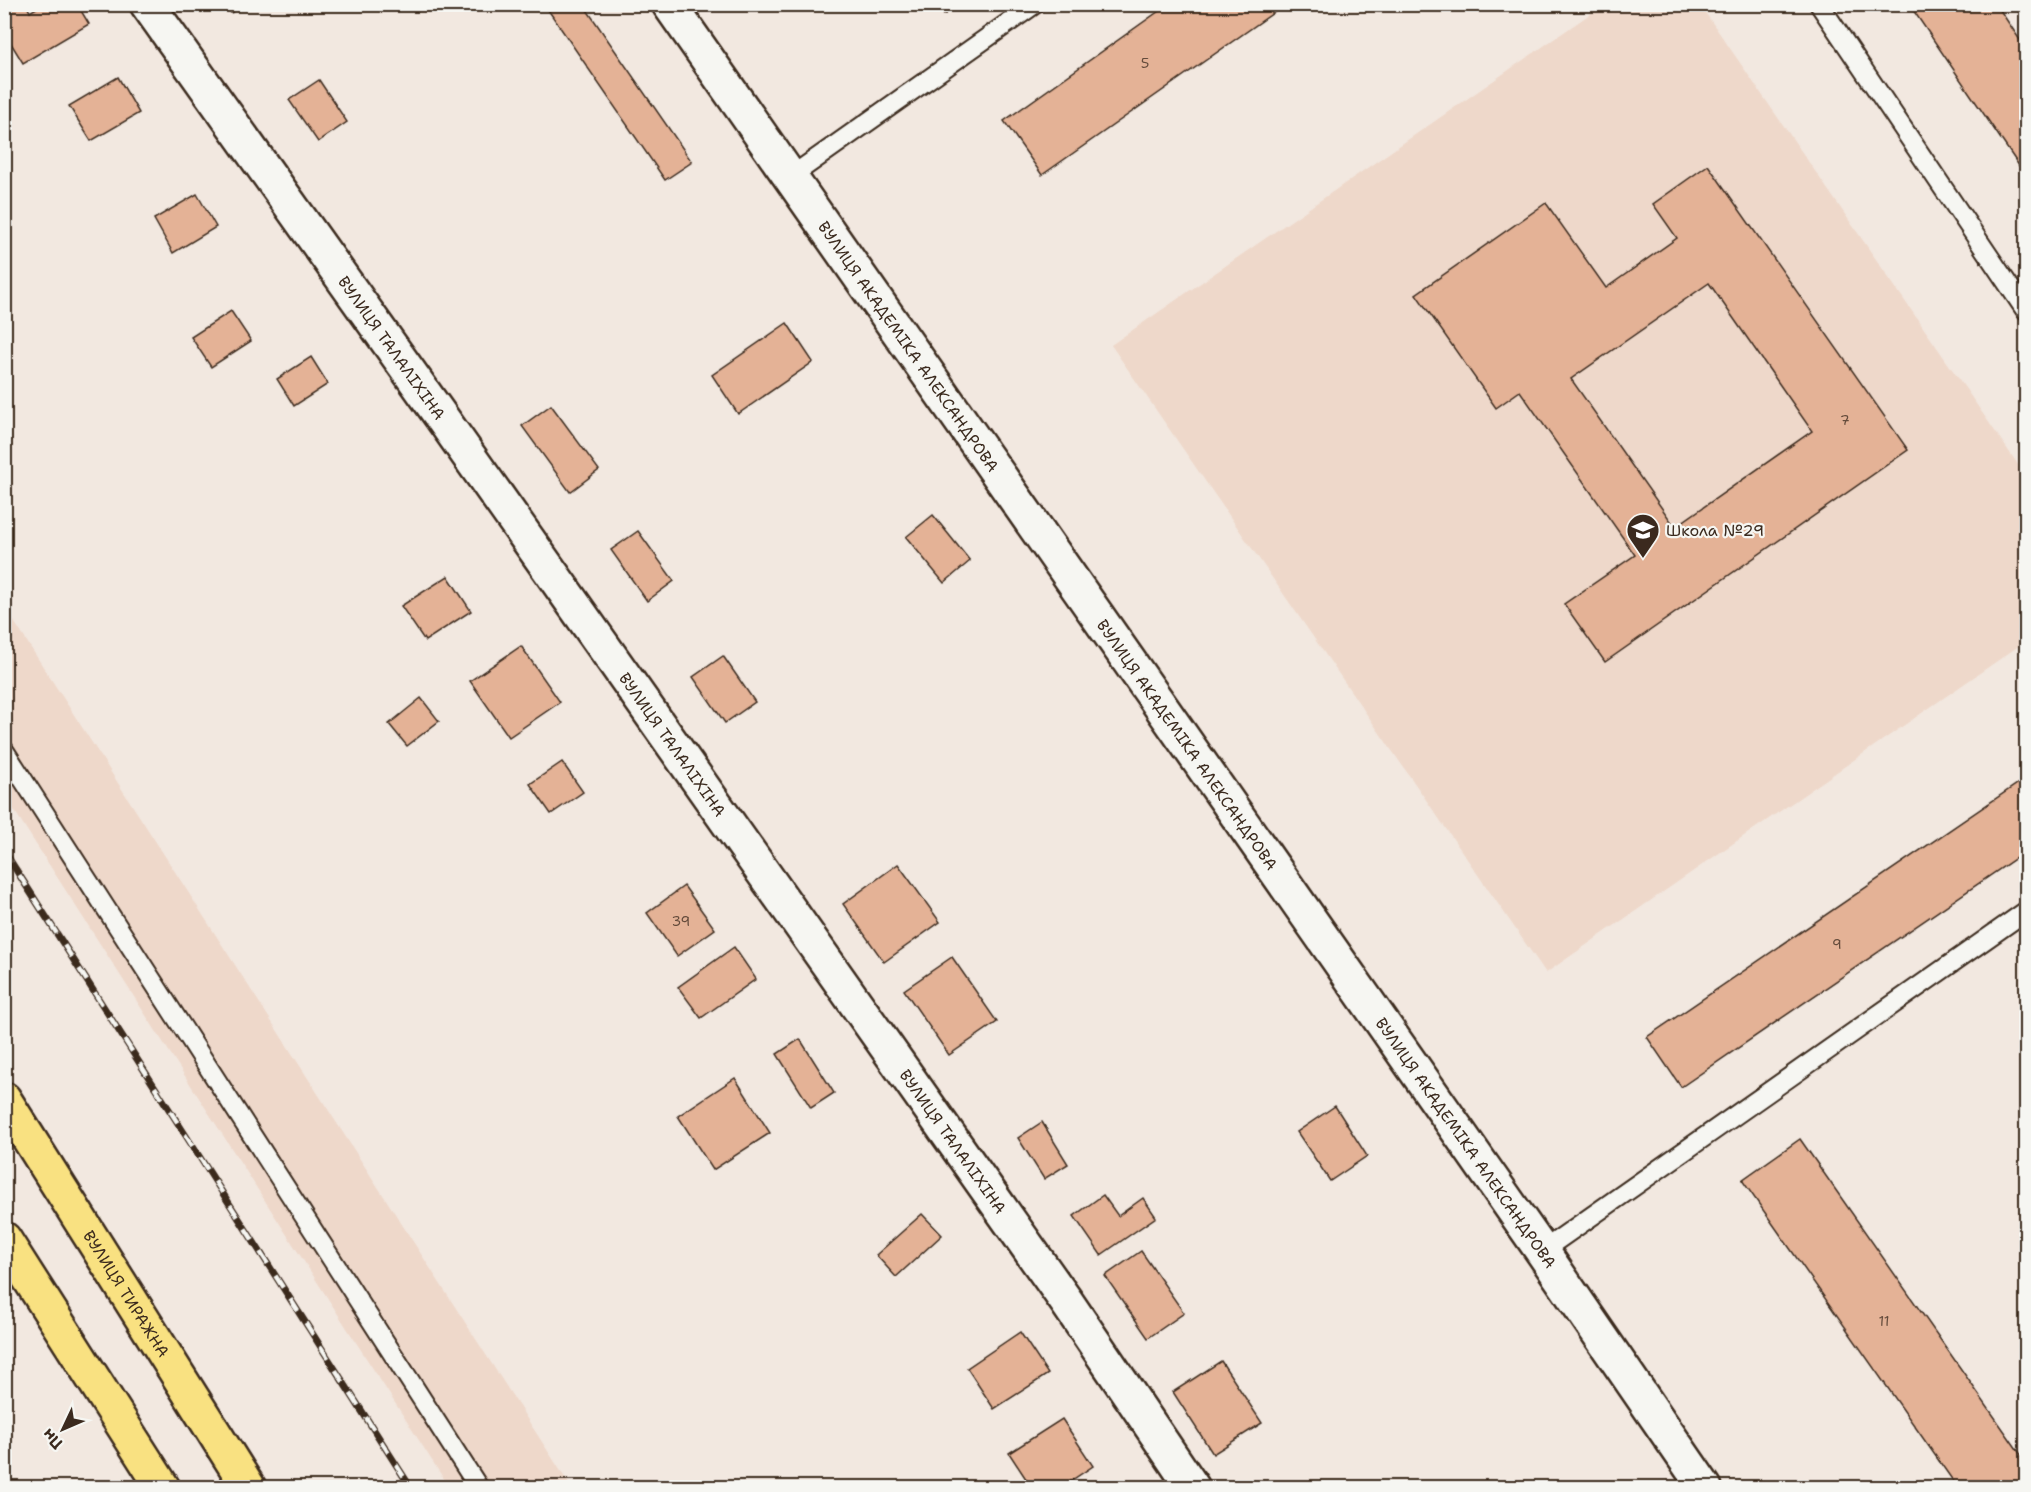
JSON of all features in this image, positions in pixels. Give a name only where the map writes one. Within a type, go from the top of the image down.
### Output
[{"type":"main road","name":"ВУЛИЦЯ ТИРАЖНА","points":[[4,1100],[249,1488]]},
{"type":"main road","points":[[4,1239],[163,1488]]},
{"type":"street","name":"ВУЛИЦЯ ТАЛАЛІХІНА","points":[[147,4],[1066,1301],[1192,1488]]},
{"type":"street","name":"ВУЛИЦЯ АКАДЕМІКА АЛЕКСАНДРОВА","points":[[669,4],[1542,1251],[1705,1488]]},
{"type":"lane","points":[[790,177],[1035,4]]},
{"type":"lane","points":[[1819,4],[2026,311]]},
{"type":"lane","points":[[4,750],[479,1488]]},
{"type":"lane","points":[[1542,1251],[2026,910]]},
{"type":"shaded area","name":"Школа №29","points":[[1603,5],[1700,5],[2026,476],[2026,641],[1546,973],[1111,345]]},
{"type":"shaded area","points":[[4,606],[571,1487],[449,1487],[5,796]]},
{"type":"building","points":[[4,4],[26,4],[30,12],[43,4],[77,4],[89,24],[23,63],[4,32]]},
{"type":"building","points":[[225,4],[244,4],[231,13]]},
{"type":"building","points":[[544,4],[583,4],[692,162],[665,180]]},
{"type":"building","points":[[937,4],[958,4],[944,15]]},
{"type":"building","points":[[1169,4],[1286,4],[1042,175],[1004,121]]},
{"type":"building","points":[[1909,4],[1996,4],[2026,49],[2026,176]]},
{"type":"building","points":[[118,77],[139,113],[91,141],[69,106]]},
{"type":"building","points":[[319,80],[347,122],[318,142],[289,100]]},
{"type":"building","points":[[1708,165],[1908,450],[1605,662],[1564,604],[1635,555],[1520,391],[1496,408],[1416,294],[1546,203],[1606,288],[1677,238],[1653,204]],"holes":[[[1709,283],[1812,431],[1675,527],[1571,379]]]},
{"type":"building","points":[[197,194],[216,227],[173,253],[154,219]]},
{"type":"building","points":[[231,311],[251,341],[211,367],[191,337]]},
{"type":"building","points":[[787,323],[813,362],[738,414],[712,375]]},
{"type":"building","points":[[311,357],[328,384],[294,406],[277,379]]},
{"type":"building","points":[[551,405],[599,470],[570,492],[522,426]]},
{"type":"building","points":[[933,515],[970,561],[944,583],[906,537]]},
{"type":"building","points":[[638,531],[674,581],[647,601],[611,550]]},
{"type":"building","points":[[448,576],[471,611],[425,641],[401,606]]},
{"type":"building","points":[[521,646],[560,702],[509,737],[470,681]]},
{"type":"building","points":[[723,656],[755,702],[725,723],[693,677]]},
{"type":"building","points":[[421,698],[439,721],[407,746],[389,724]]},
{"type":"building","points":[[562,762],[583,792],[551,814],[530,784]]},
{"type":"building","points":[[2026,778],[2026,851],[1681,1087],[1647,1037]]},
{"type":"building","points":[[898,864],[940,922],[884,962],[843,904]]},
{"type":"building","points":[[684,886],[715,929],[677,956],[647,913]]},
{"type":"building","points":[[734,947],[756,979],[701,1018],[678,987]]},
{"type":"building","points":[[952,957],[997,1022],[949,1055],[904,990]]},
{"type":"building","points":[[800,1039],[834,1093],[811,1108],[777,1054]]},
{"type":"building","points":[[735,1078],[770,1133],[713,1170],[678,1116]]},
{"type":"building","points":[[1335,1106],[1367,1156],[1330,1181],[1297,1132]]},
{"type":"building","points":[[1042,1122],[1068,1164],[1044,1179],[1018,1138]]},
{"type":"building","points":[[1800,1139],[2026,1462],[2026,1488],[1958,1488],[1742,1180]]},
{"type":"building","points":[[1103,1195],[1118,1216],[1143,1198],[1156,1217],[1101,1255],[1074,1216]]},
{"type":"building","points":[[922,1214],[942,1235],[896,1277],[876,1255]]},
{"type":"building","points":[[1141,1251],[1184,1313],[1148,1338],[1105,1276]]},
{"type":"building","points":[[1020,1332],[1048,1374],[994,1409],[967,1368]]},
{"type":"building","points":[[1221,1361],[1262,1423],[1213,1454],[1173,1392]]},
{"type":"building","points":[[1062,1419],[1093,1466],[1060,1488],[1032,1488],[1009,1453]]},
{"type":"railway","points":[[4,851],[411,1488]]},
{"type":"place","name":"Школа №29","points":[[1643,559]]}]
